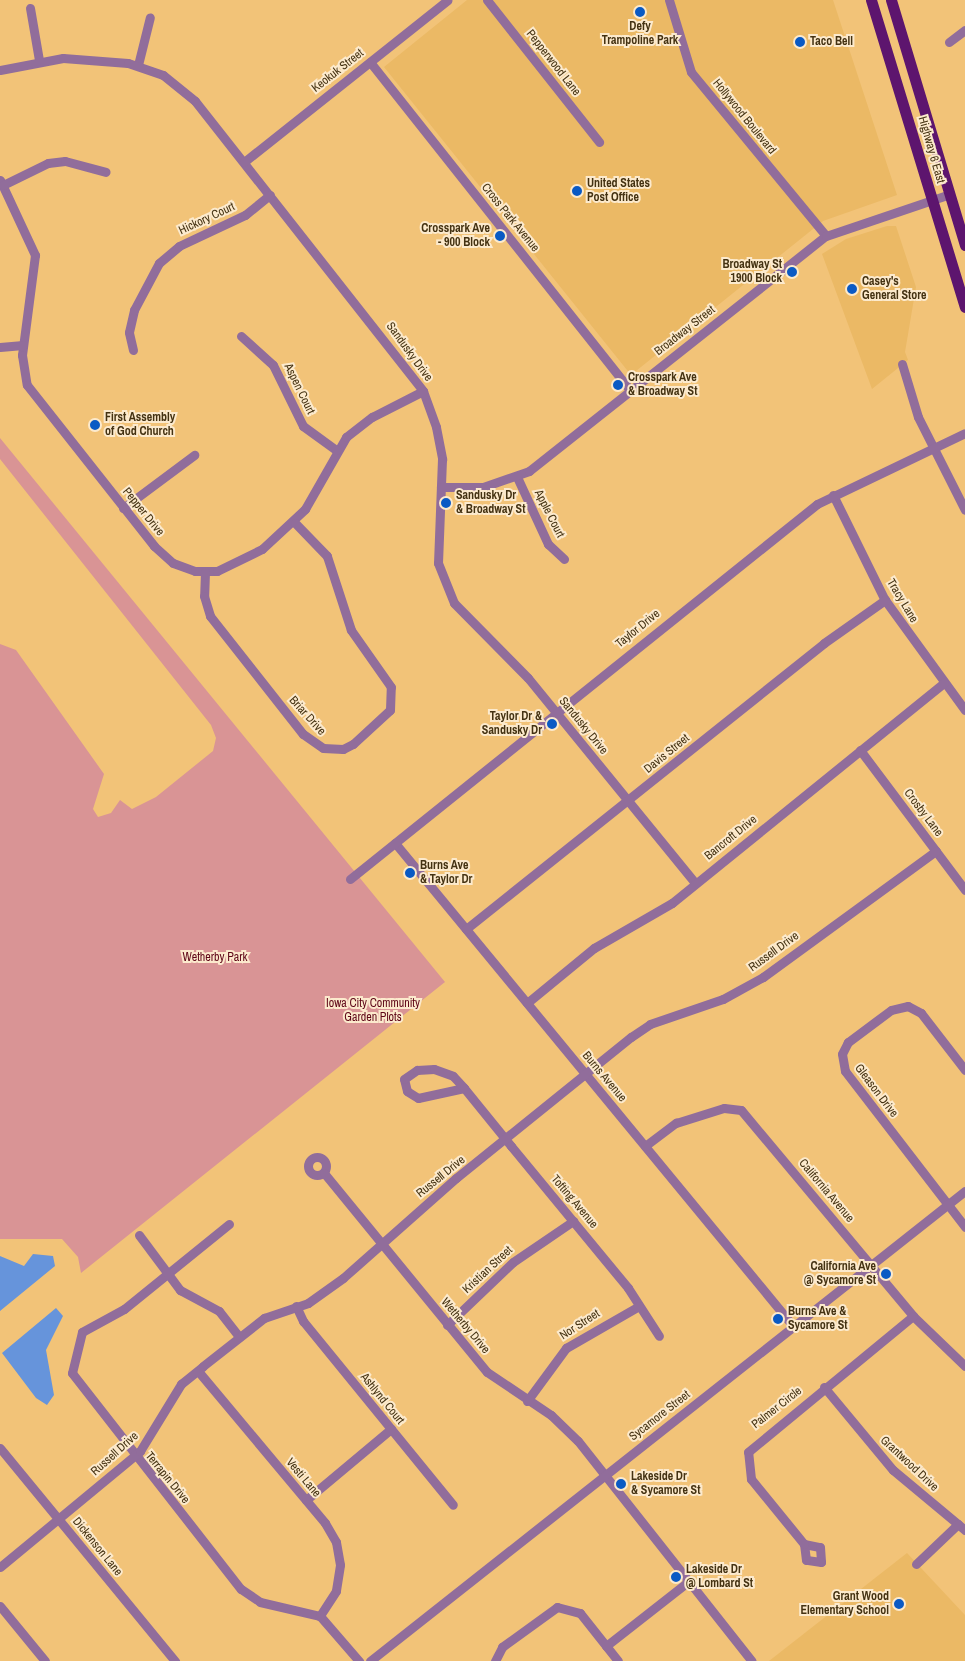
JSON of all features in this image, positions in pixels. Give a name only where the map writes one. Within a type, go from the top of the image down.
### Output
[{"type":"main road","name":"Highway 6 East","points":[[872,0],[931,200],[965,307]]},
{"type":"main road","name":"Highway 6 East","points":[[890,0],[965,245]]},
{"type":"street","name":"Keokuk Street","points":[[244,162],[448,0]]},
{"type":"street","name":"Pepperwood Lane","points":[[487,0],[599,142]]},
{"type":"street","name":"Hollywood Boulevard","points":[[669,0],[691,72],[826,236]]},
{"type":"street","points":[[30,8],[39,60]]},
{"type":"street","points":[[138,66],[150,17]]},
{"type":"street","points":[[949,42],[965,30]]},
{"type":"street","name":"Sandusky Drive","points":[[0,70],[39,60],[84,58],[138,66],[184,90],[244,162],[423,391],[440,443],[441,487],[436,548],[447,589],[464,615],[514,662],[695,883]]},
{"type":"street","name":"Cross Park Avenue","points":[[370,62],[631,391]]},
{"type":"street","points":[[2,182],[65,160],[106,172]]},
{"type":"street","name":"Pepper Drive","points":[[2,182],[35,255],[22,366],[32,394],[163,556],[205,572]]},
{"type":"street","name":"Broadway Street","points":[[441,487],[484,487],[517,477],[631,391],[826,236],[950,194]]},
{"type":"street","name":"Hickory Court","points":[[133,350],[129,332],[134,310],[159,263],[178,246],[245,215],[270,195]]},
{"type":"street","name":"Aspen Court","points":[[241,336],[273,365],[303,426],[336,450]]},
{"type":"street","points":[[0,347],[23,345]]},
{"type":"street","points":[[902,364],[908,390],[933,448],[965,510]]},
{"type":"street","points":[[205,572],[247,559],[295,523],[336,450],[358,426],[423,391]]},
{"type":"street","name":"Taylor Drive","points":[[350,879],[739,564],[833,496],[965,433]]},
{"type":"street","points":[[123,508],[194,454]]},
{"type":"street","name":"Apple Court","points":[[517,477],[548,544],[564,559]]},
{"type":"street","name":"Tracy Lane","points":[[833,496],[885,600],[965,710]]},
{"type":"street","name":"Briar Drive","points":[[205,572],[205,601],[217,626],[311,741],[323,748],[343,749],[383,718],[392,702],[391,686],[351,630],[327,556],[295,523]]},
{"type":"street","name":"Davis Street","points":[[466,929],[824,643],[885,600]]},
{"type":"street","name":"Bancroft Drive","points":[[527,1003],[594,948],[664,908],[944,683]]},
{"type":"street","name":"Crosby Lane","points":[[860,750],[965,890]]},
{"type":"street","name":"Burns Avenue","points":[[395,843],[794,1327]]},
{"type":"street","name":"Russell Drive","points":[[0,1567],[134,1456],[150,1439],[181,1384],[239,1337],[264,1318],[321,1295],[383,1246],[426,1204],[650,1024],[723,999],[762,977],[936,852]]},
{"type":"street","name":"Gleason Drive","points":[[965,1070],[921,1013],[908,1006],[891,1010],[848,1042],[842,1054],[845,1071],[965,1227]]},
{"type":"street","name":"Tofting Avenue","points":[[464,1088],[418,1098],[407,1091],[404,1079],[417,1070],[442,1070],[464,1088],[573,1221],[639,1306],[659,1336]]},
{"type":"street","name":"California Avenue","points":[[645,1146],[676,1123],[724,1108],[741,1110],[913,1316],[965,1366]]},
{"type":"street","name":"Wetherby Drive","points":[[324,1173],[447,1325],[495,1380],[570,1431],[752,1661]]},
{"type":"street","name":"Sycamore Street","points":[[370,1661],[965,1191]]},
{"type":"street","name":"Kristian Street","points":[[447,1325],[512,1262],[573,1221]]},
{"type":"street","name":"Terrapin Drive","points":[[229,1224],[124,1309],[82,1332],[72,1360],[79,1388],[251,1598],[320,1616]]},
{"type":"street","points":[[139,1235],[167,1275],[190,1297],[219,1312],[239,1337]]},
{"type":"street","name":"Ashlynd Court","points":[[296,1306],[302,1321],[453,1505]]},
{"type":"street","name":"Nor Street","points":[[527,1402],[566,1348],[639,1306]]},
{"type":"street","name":"Palmer Circle","points":[[804,1544],[750,1479],[746,1461],[752,1444],[913,1316]]},
{"type":"street","name":"Vesti Lane","points":[[198,1371],[306,1500],[332,1536],[340,1565],[336,1591],[320,1616]]},
{"type":"street","name":"Grantwood Drive","points":[[824,1387],[876,1452],[962,1527]]},
{"type":"street","points":[[306,1500],[391,1429]]},
{"type":"street","name":"Dickenson Lane","points":[[0,1448],[175,1661]]},
{"type":"street","points":[[916,1564],[962,1527]]},
{"type":"street","points":[[606,1646],[689,1581]]},
{"type":"street","points":[[0,1606],[45,1661]]},
{"type":"street","points":[[495,1661],[502,1647],[556,1606],[580,1613],[618,1661]]},
{"type":"street","points":[[320,1616],[359,1661]]},
{"type":"shaded area","points":[[467,0],[833,0],[897,195],[823,221],[631,375],[384,67]]},
{"type":"shaded area","points":[[887,226],[896,226],[916,287],[905,352],[908,360],[872,389],[822,254],[846,239]]},
{"type":"shaded area","name":"Grant Wood Elementary School","points":[[907,1553],[965,1615],[965,1661],[769,1661]]},
{"type":"green space","name":"Wetherby Park","points":[[0,438],[445,982],[81,1273],[78,1257],[62,1239],[0,1239],[0,644],[16,650],[104,774],[93,809],[98,817],[111,813],[120,800],[132,809],[156,797],[213,751],[216,738],[211,725],[0,459]]},
{"type":"water","points":[[33,1254],[53,1256],[55,1266],[0,1311],[0,1256],[24,1266]]},
{"type":"water","points":[[56,1308],[63,1316],[46,1350],[54,1395],[47,1405],[36,1398],[2,1353]]},
{"type":"place","name":"Defy Trampoline Park","points":[[640,12]]},
{"type":"place","name":"Taco Bell","points":[[800,42]]},
{"type":"place","name":"United States Post Office","points":[[577,191]]},
{"type":"place","name":"Crosspark Ave - 900 Block","points":[[500,236]]},
{"type":"place","name":"Broadway St 1900 Block","points":[[792,272]]},
{"type":"place","name":"Casey's General Store","points":[[852,289]]},
{"type":"place","name":"Crosspark Ave & Broadway St","points":[[618,385]]},
{"type":"place","name":"First Assembly of God Church","points":[[95,425]]},
{"type":"place","name":"Sandusky Dr & Broadway St","points":[[446,503]]},
{"type":"place","name":"Taylor Dr & Sandusky Dr","points":[[552,724]]},
{"type":"place","name":"Burns Ave & Taylor Dr","points":[[410,873]]},
{"type":"place","name":"California Ave @ Sycamore St","points":[[886,1274]]},
{"type":"place","name":"Burns Ave & Sycamore St","points":[[778,1319]]},
{"type":"place","name":"Lakeside Dr & Sycamore St","points":[[621,1484]]},
{"type":"place","name":"Lakeside Dr @ Lombard St","points":[[676,1577]]},
{"type":"place","name":"Grant Wood Elementary School","points":[[899,1604]]},
{"type":"park label","name":"Iowa City Community Garden Plots","points":[[373,1011]]}]
